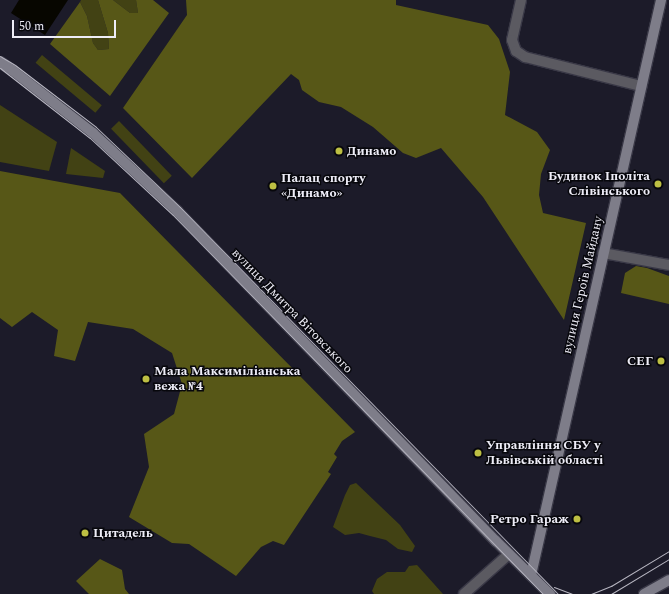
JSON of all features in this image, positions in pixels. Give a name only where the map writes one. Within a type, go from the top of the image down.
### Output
[{"type":"main road","name":"вулиця Героїв Майдану","points":[[531,575],[661,0]]},
{"type":"main road","name":"вулиця Дмитра Вітовського","points":[[0,62],[93,133],[177,211],[509,554],[550,594]]},
{"type":"main road","points":[[644,594],[669,580]]},
{"type":"street","points":[[520,0],[512,40],[516,51],[525,57],[641,86]]},
{"type":"street","points":[[603,253],[669,265]]},
{"type":"street","points":[[464,594],[509,554]]},
{"type":"shaded area","points":[[19,0],[68,0],[45,35],[11,13]]},
{"type":"shaded area","points":[[81,0],[98,0],[108,33],[109,49],[98,50],[93,43],[87,16],[80,2]]},
{"type":"shaded area","points":[[98,0],[113,0],[130,13],[138,13],[136,0],[153,0],[169,13],[110,96],[50,44],[80,2],[87,16],[93,43],[98,50],[109,49],[108,33]]},
{"type":"shaded area","points":[[113,0],[136,0],[138,13],[130,13]]},
{"type":"shaded area","points":[[186,0],[396,0],[396,5],[488,25],[499,39],[510,72],[505,115],[537,132],[550,150],[541,174],[539,195],[543,213],[586,223],[564,320],[483,197],[441,148],[416,158],[403,153],[373,127],[341,107],[319,102],[302,90],[299,80],[291,74],[192,178],[123,108],[187,15]]},
{"type":"shaded area","points":[[42,55],[102,105],[95,113],[36,63]]},
{"type":"shaded area","points":[[0,105],[57,142],[49,171],[0,162]]},
{"type":"shaded area","points":[[119,121],[172,176],[164,183],[111,129]]},
{"type":"shaded area","points":[[71,148],[105,171],[103,178],[66,174]]},
{"type":"shaded area","points":[[0,171],[120,193],[355,432],[342,441],[334,454],[337,457],[328,472],[331,474],[284,545],[273,541],[261,547],[236,576],[189,544],[172,543],[129,517],[149,467],[144,434],[174,414],[182,384],[172,353],[133,329],[88,322],[75,361],[54,356],[58,330],[32,312],[12,327],[0,318]]},
{"type":"shaded area","points":[[636,266],[647,268],[669,276],[669,304],[621,293],[625,273]]},
{"type":"shaded area","points":[[356,483],[400,525],[415,546],[412,552],[398,549],[386,540],[359,533],[345,535],[333,527],[350,485]]},
{"type":"shaded area","points":[[100,559],[122,570],[125,589],[129,594],[89,594],[76,581]]},
{"type":"shaded area","points":[[417,565],[443,594],[374,594],[372,591],[377,579],[387,572],[405,572],[409,566]]},
{"type":"tram line","points":[[0,56],[15,65],[96,127],[180,207],[558,594]]},
{"type":"tram line","points":[[0,68],[90,138],[173,215],[543,594]]},
{"type":"tram line","points":[[591,594],[611,586],[669,551]]},
{"type":"tram line","points":[[611,594],[669,559]]},
{"type":"tram line","points":[[554,587],[572,594]]},
{"type":"place","name":"Динамо","points":[[339,151]]},
{"type":"place","name":"Будинок Іполіта Слівінського","points":[[658,184]]},
{"type":"place","name":"Палац спорту «Динамо»","points":[[273,186]]},
{"type":"place","name":"СЕГ","points":[[661,361]]},
{"type":"place","name":"Мала Максиміліанська вежа №4","points":[[146,379]]},
{"type":"place","name":"Управління СБУ у Львівській області","points":[[478,453]]},
{"type":"place","name":"Ретро Гараж","points":[[577,519]]},
{"type":"place","name":"Цитадель","points":[[85,533]]}]
